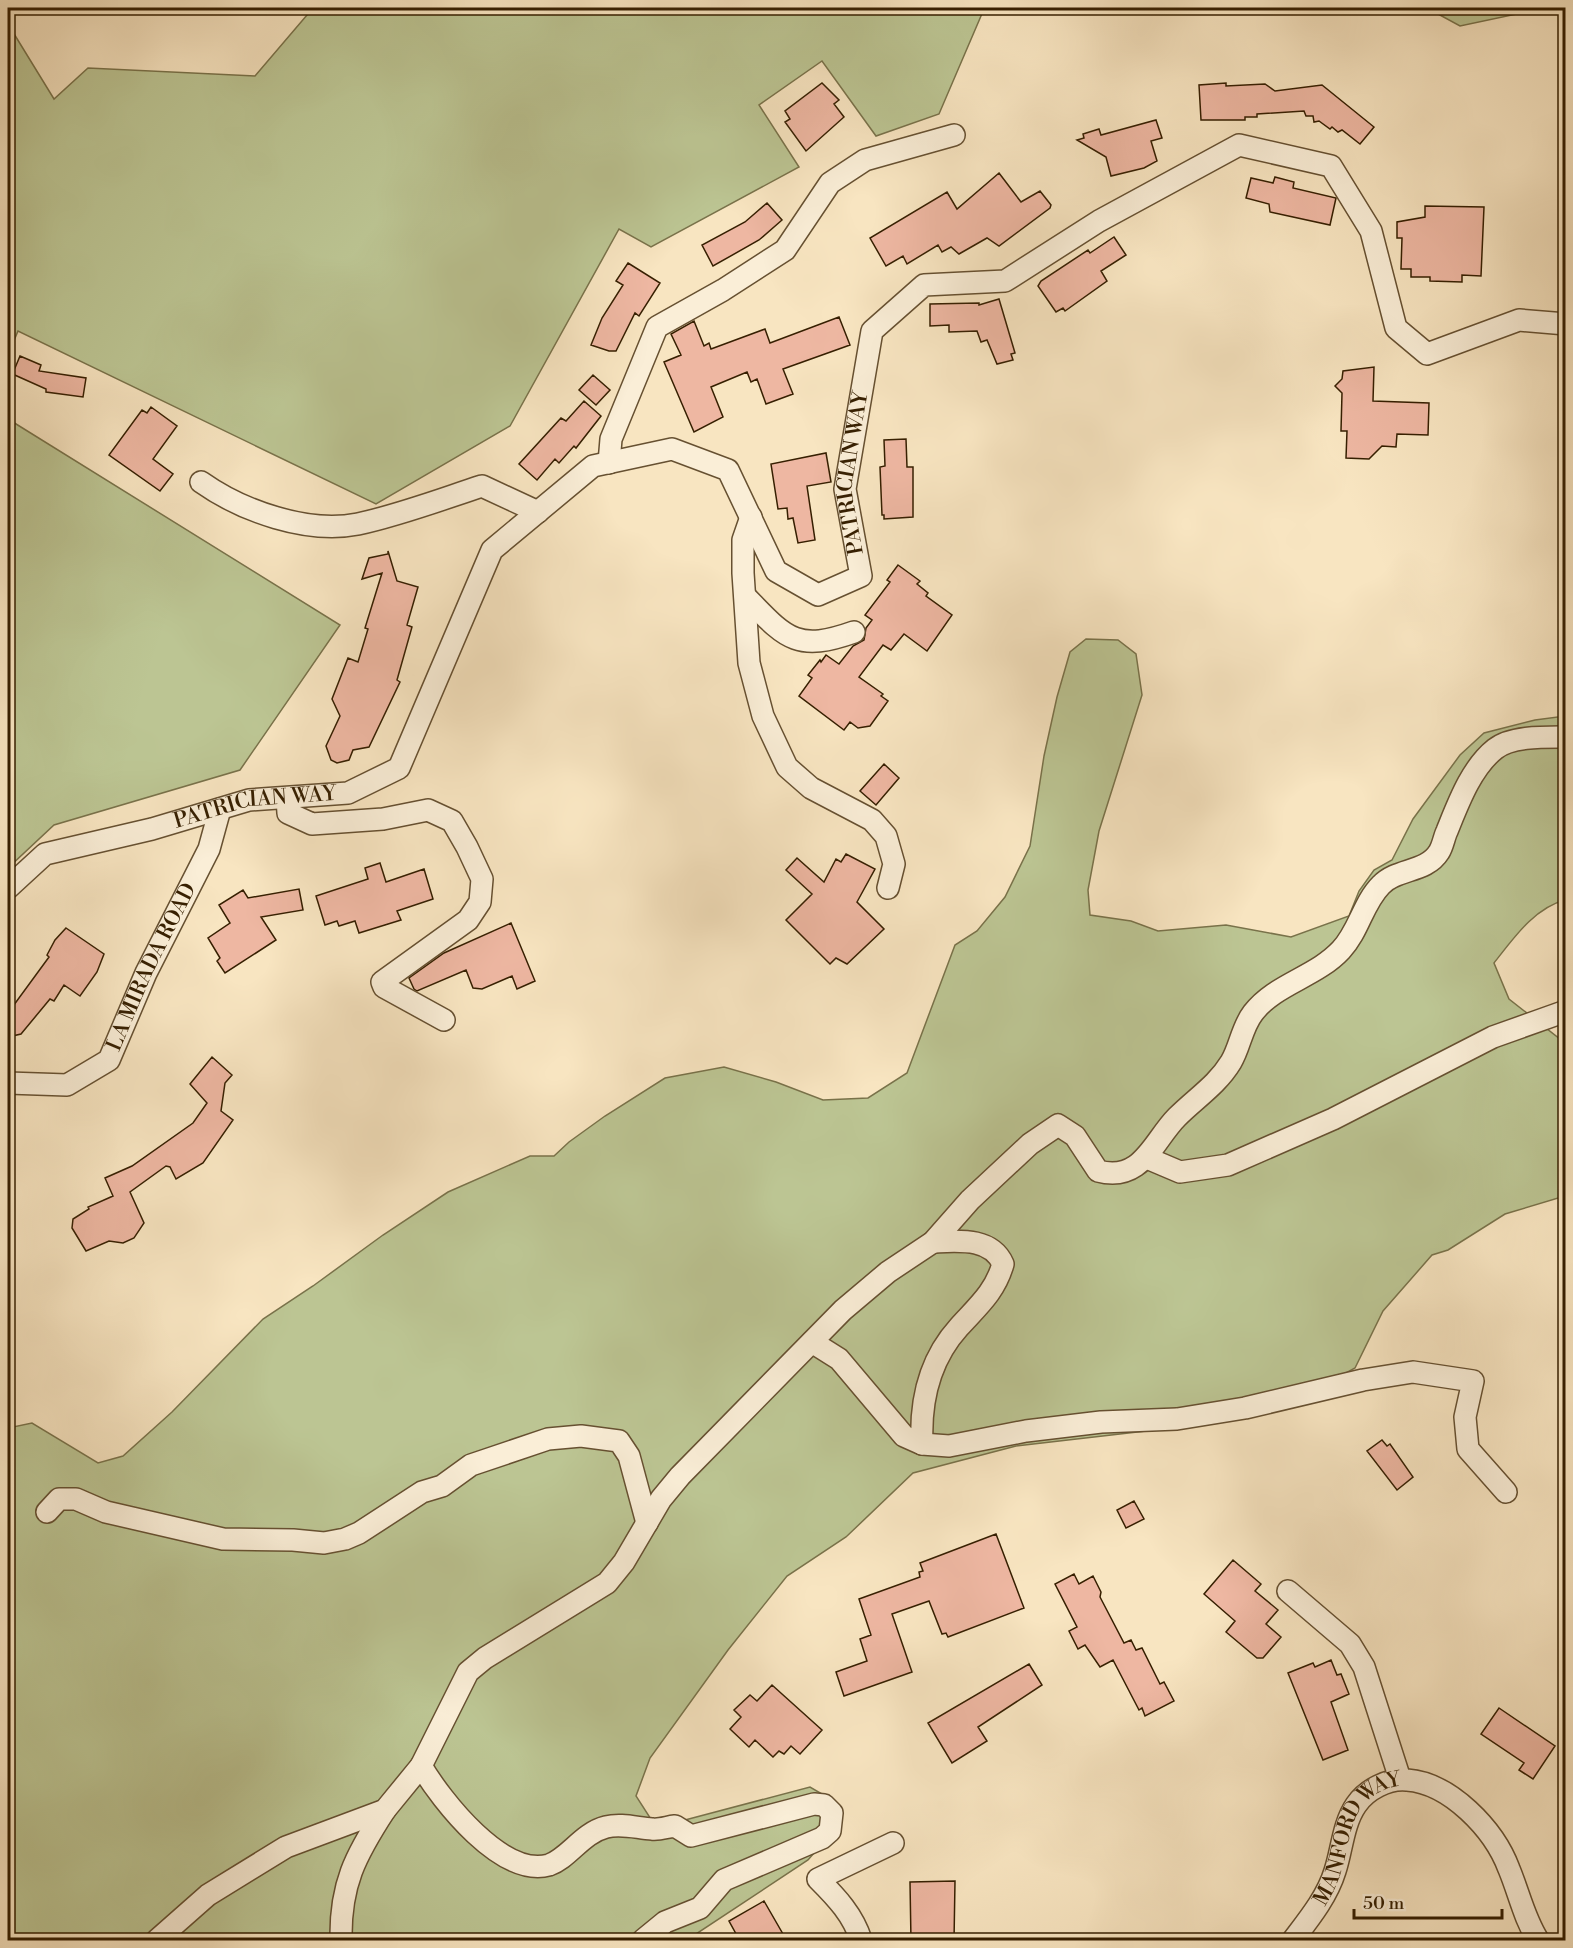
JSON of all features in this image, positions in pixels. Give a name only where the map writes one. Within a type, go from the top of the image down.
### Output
[{"type":"street","points":[[609,463],[611,439],[657,327],[723,290],[785,250],[830,183],[865,160],[954,135]]},
{"type":"street","name":"PATRICIAN WAY","points":[[8,888],[45,854],[152,829],[249,800],[348,794],[399,768],[492,550],[593,466],[672,448],[728,470],[776,571],[818,596],[861,576],[845,489],[872,331],[924,285],[1005,281],[1099,221],[1239,146],[1331,166],[1371,231],[1396,328],[1427,354],[1519,320],[1566,324]]},
{"type":"street","points":[[201,482],[230,500],[283,519],[317,525],[357,524],[482,486],[538,512]]},
{"type":"street","points":[[751,517],[743,540],[749,663],[763,716],[787,767],[811,788],[872,820],[886,836],[894,864],[888,888]]},
{"type":"street","points":[[745,596],[774,626],[795,639],[809,643],[827,642],[854,632]]},
{"type":"street","points":[[341,1941],[340,1909],[349,1874],[363,1844],[385,1810],[421,1766],[468,1672],[485,1658],[607,1583],[624,1562],[661,1499],[680,1476],[843,1310],[870,1287],[933,1242],[979,1192],[1042,1134],[1058,1125],[1075,1136],[1098,1172],[1112,1175],[1130,1169],[1147,1158],[1174,1119],[1218,1081],[1232,1060],[1251,1014],[1262,1003],[1317,970],[1340,951],[1356,932],[1380,885],[1395,875],[1428,862],[1439,853],[1461,797],[1482,763],[1496,748],[1518,741],[1566,737]]},
{"type":"street","points":[[287,798],[288,813],[312,824],[383,819],[428,810],[452,820],[482,879],[480,902],[468,920],[382,982],[384,987],[444,1020]]},
{"type":"street","name":"LA MIRADA ROAD","points":[[8,1083],[67,1085],[109,1060],[146,973],[209,849],[220,808]]},
{"type":"street","points":[[1147,1158],[1180,1172],[1228,1166],[1343,1115],[1492,1037],[1566,1011]]},
{"type":"street","points":[[922,1444],[921,1421],[927,1385],[940,1352],[958,1327],[985,1302],[999,1280],[1003,1263],[998,1253],[985,1245],[960,1241],[933,1242]]},
{"type":"street","points":[[812,1342],[839,1359],[904,1436],[922,1444],[949,1446],[1069,1425],[1177,1419],[1245,1408],[1363,1380],[1413,1372],[1473,1381],[1465,1417],[1468,1449],[1506,1492]]},
{"type":"street","points":[[47,1512],[59,1499],[76,1499],[106,1512],[223,1539],[324,1543],[345,1539],[359,1533],[422,1492],[442,1486],[471,1465],[548,1439],[581,1436],[619,1441],[629,1456],[646,1523]]},
{"type":"street","points":[[1288,1591],[1321,1617],[1355,1652],[1364,1667],[1400,1779]]},
{"type":"street","points":[[421,1766],[435,1790],[463,1821],[516,1863],[530,1867],[550,1864],[588,1834],[607,1827],[635,1826],[654,1829],[675,1826],[691,1836],[814,1804],[824,1805],[832,1813],[830,1831],[822,1838],[724,1880],[700,1908],[665,1922],[643,1941]]},
{"type":"street","name":"MANFORD WAY","points":[[1293,1941],[1316,1910],[1332,1879],[1349,1817],[1357,1804],[1383,1783],[1400,1779],[1432,1784],[1479,1822],[1507,1863],[1518,1898],[1538,1941]]},
{"type":"street","points":[[157,1941],[208,1895],[286,1847],[385,1810]]},
{"type":"street","points":[[861,1941],[856,1925],[844,1906],[818,1879],[893,1843]]},
{"type":"green space","points":[[313,8],[1035,8],[984,9],[939,114],[876,136],[822,61],[759,105],[799,167],[651,247],[619,229],[510,426],[376,504],[18,331],[8,355],[8,24],[54,99],[88,68],[255,76]]},
{"type":"green space","points":[[1427,8],[1545,8],[1460,26]]},
{"type":"green space","points":[[8,419],[340,625],[240,770],[54,825],[8,868]]},
{"type":"green space","points":[[1086,639],[1118,640],[1136,654],[1142,695],[1099,831],[1088,890],[1090,915],[1131,921],[1158,931],[1226,925],[1291,937],[1349,916],[1359,891],[1374,870],[1392,860],[1413,819],[1460,755],[1484,733],[1535,720],[1565,716],[1565,900],[1534,917],[1494,963],[1509,999],[1560,1039],[1565,1040],[1565,1196],[1505,1214],[1448,1250],[1432,1255],[1383,1311],[1355,1368],[1290,1404],[1146,1431],[1016,1446],[913,1473],[846,1537],[787,1576],[728,1650],[650,1758],[636,1796],[654,1824],[685,1820],[810,1787],[834,1801],[836,1828],[808,1860],[687,1940],[8,1940],[8,1428],[32,1423],[98,1463],[123,1456],[172,1412],[263,1319],[383,1235],[448,1192],[530,1156],[554,1156],[605,1116],[665,1078],[724,1067],[776,1082],[823,1100],[868,1098],[907,1073],[955,945],[977,931],[1005,897],[1030,846],[1044,756],[1057,697],[1070,652]]},
{"type":"building","points":[[822,83],[839,100],[834,104],[844,117],[806,151],[785,122],[790,119],[785,111]]},
{"type":"building","points":[[1226,83],[1226,86],[1265,84],[1275,91],[1322,85],[1374,127],[1360,144],[1342,130],[1338,132],[1319,121],[1314,122],[1313,116],[1306,116],[1304,111],[1257,114],[1257,117],[1245,117],[1245,120],[1201,120],[1199,85]]},
{"type":"building","points":[[1156,120],[1162,138],[1151,141],[1157,161],[1144,168],[1111,176],[1106,157],[1077,140],[1084,138],[1083,134],[1099,129],[1101,135]]},
{"type":"building","points":[[999,173],[1021,202],[1040,191],[1051,205],[1050,208],[999,246],[987,238],[959,254],[951,247],[942,252],[938,245],[907,264],[903,256],[886,266],[870,238],[947,192],[957,209]]},
{"type":"building","points":[[1275,177],[1294,182],[1293,188],[1336,198],[1330,225],[1270,212],[1269,204],[1246,198],[1251,178],[1273,183]]},
{"type":"building","points":[[767,203],[782,220],[759,240],[713,266],[702,245],[745,222]]},
{"type":"building","points":[[1425,206],[1484,207],[1481,276],[1462,275],[1462,282],[1430,281],[1430,277],[1411,277],[1411,269],[1401,269],[1402,238],[1397,238],[1397,222],[1425,217]]},
{"type":"building","points":[[1114,237],[1126,255],[1101,271],[1107,281],[1065,311],[1063,308],[1056,312],[1038,286],[1041,281],[1088,250],[1090,253]]},
{"type":"building","points":[[628,263],[660,283],[639,316],[635,313],[616,351],[609,351],[591,345],[602,318],[623,285],[616,281]]},
{"type":"building","points":[[999,299],[1015,353],[1011,354],[1013,360],[997,364],[987,340],[981,342],[977,331],[949,332],[949,325],[930,326],[930,304],[979,303],[979,305]]},
{"type":"building","points":[[839,317],[850,345],[783,369],[793,394],[766,404],[757,379],[751,382],[747,372],[711,387],[723,417],[694,432],[664,362],[681,355],[671,334],[694,321],[704,346],[709,343],[711,349],[765,329],[770,343]]},
{"type":"building","points":[[20,356],[41,365],[39,371],[86,378],[83,397],[46,392],[46,389],[8,372],[10,367],[15,368]]},
{"type":"building","points":[[1374,367],[1373,401],[1429,403],[1428,435],[1397,434],[1396,447],[1382,446],[1369,459],[1346,458],[1347,431],[1341,431],[1342,393],[1335,386],[1342,379],[1343,371]]},
{"type":"building","points":[[593,375],[610,390],[596,405],[579,390]]},
{"type":"building","points":[[584,401],[601,416],[576,448],[574,446],[559,463],[555,459],[537,480],[519,464],[561,418],[566,421]]},
{"type":"building","points":[[151,407],[177,426],[153,459],[173,474],[160,491],[109,455],[142,410],[147,413]]},
{"type":"building","points":[[906,439],[907,467],[913,467],[913,517],[884,519],[880,467],[885,466],[884,440]]},
{"type":"building","points":[[826,453],[831,482],[807,486],[815,540],[798,543],[793,518],[788,519],[787,508],[778,509],[771,464]]},
{"type":"building","points":[[388,551],[397,581],[418,587],[407,625],[412,627],[397,680],[400,682],[369,747],[353,750],[349,760],[337,763],[331,760],[326,746],[340,716],[332,699],[348,658],[358,662],[368,629],[365,628],[382,573],[362,579],[369,558],[388,554]]},
{"type":"building","points":[[898,565],[920,581],[917,584],[928,593],[926,596],[952,615],[927,651],[904,634],[891,650],[883,645],[859,677],[883,694],[881,696],[888,701],[870,726],[858,728],[850,722],[844,730],[799,696],[812,678],[808,675],[820,660],[821,662],[826,655],[839,664],[853,646],[864,640],[866,628],[872,620],[865,615],[890,582],[887,580]]},
{"type":"building","points":[[884,764],[899,778],[876,805],[860,791]]},
{"type":"building","points":[[846,854],[875,869],[857,902],[884,929],[847,964],[836,958],[830,964],[786,920],[812,894],[786,870],[797,858],[824,882],[836,859],[841,862]]},
{"type":"building","points":[[380,863],[386,882],[424,869],[433,899],[397,911],[401,920],[359,933],[355,921],[339,926],[337,921],[325,925],[316,896],[368,879],[365,868]]},
{"type":"building","points":[[299,889],[303,910],[261,917],[276,940],[225,973],[217,961],[220,958],[208,938],[230,923],[219,905],[243,890],[248,898]]},
{"type":"building","points":[[511,923],[535,981],[517,989],[512,976],[482,989],[473,988],[466,970],[417,991],[414,989],[409,978],[444,953]]},
{"type":"building","points":[[66,928],[104,954],[97,972],[80,996],[64,985],[54,1001],[50,999],[21,1034],[8,1037],[8,1013],[49,957],[47,955],[55,940]]},
{"type":"building","points":[[212,1057],[232,1075],[225,1083],[221,1111],[233,1120],[203,1163],[176,1179],[170,1167],[166,1166],[130,1192],[144,1223],[134,1238],[123,1243],[109,1241],[86,1251],[72,1228],[73,1219],[89,1209],[88,1207],[113,1196],[105,1178],[132,1166],[193,1123],[207,1103],[190,1084]]},
{"type":"building","points":[[1382,1440],[1387,1446],[1390,1444],[1413,1477],[1397,1490],[1367,1451]]},
{"type":"building","points":[[1134,1501],[1144,1519],[1126,1528],[1117,1510]]},
{"type":"building","points":[[996,1534],[1024,1608],[948,1637],[946,1633],[942,1634],[929,1601],[892,1614],[912,1672],[844,1696],[836,1672],[867,1661],[860,1639],[871,1635],[859,1599],[920,1577],[919,1572],[923,1571],[920,1563]]},
{"type":"building","points":[[1233,1560],[1261,1584],[1255,1591],[1278,1610],[1266,1624],[1281,1637],[1263,1658],[1257,1658],[1226,1632],[1235,1621],[1204,1594]]},
{"type":"building","points":[[1074,1574],[1079,1584],[1093,1576],[1101,1592],[1100,1597],[1124,1643],[1131,1640],[1136,1650],[1142,1648],[1160,1684],[1164,1682],[1174,1701],[1145,1716],[1142,1708],[1139,1710],[1113,1660],[1100,1667],[1085,1645],[1078,1649],[1069,1631],[1077,1627],[1055,1584]]},
{"type":"building","points":[[1331,1660],[1337,1675],[1341,1674],[1349,1694],[1331,1702],[1348,1750],[1323,1760],[1288,1673],[1313,1663],[1315,1667]]},
{"type":"building","points":[[1029,1664],[1042,1685],[978,1727],[987,1741],[952,1763],[928,1723]]},
{"type":"building","points":[[772,1685],[822,1730],[800,1754],[791,1746],[784,1754],[779,1751],[773,1757],[755,1740],[749,1747],[730,1729],[741,1717],[734,1710],[750,1695],[757,1701]]},
{"type":"building","points":[[1499,1708],[1555,1746],[1533,1779],[1519,1770],[1524,1763],[1481,1734]]},
{"type":"building","points":[[955,1881],[954,1941],[911,1941],[910,1882]]},
{"type":"building","points":[[764,1901],[787,1941],[740,1941],[729,1921]]}]
